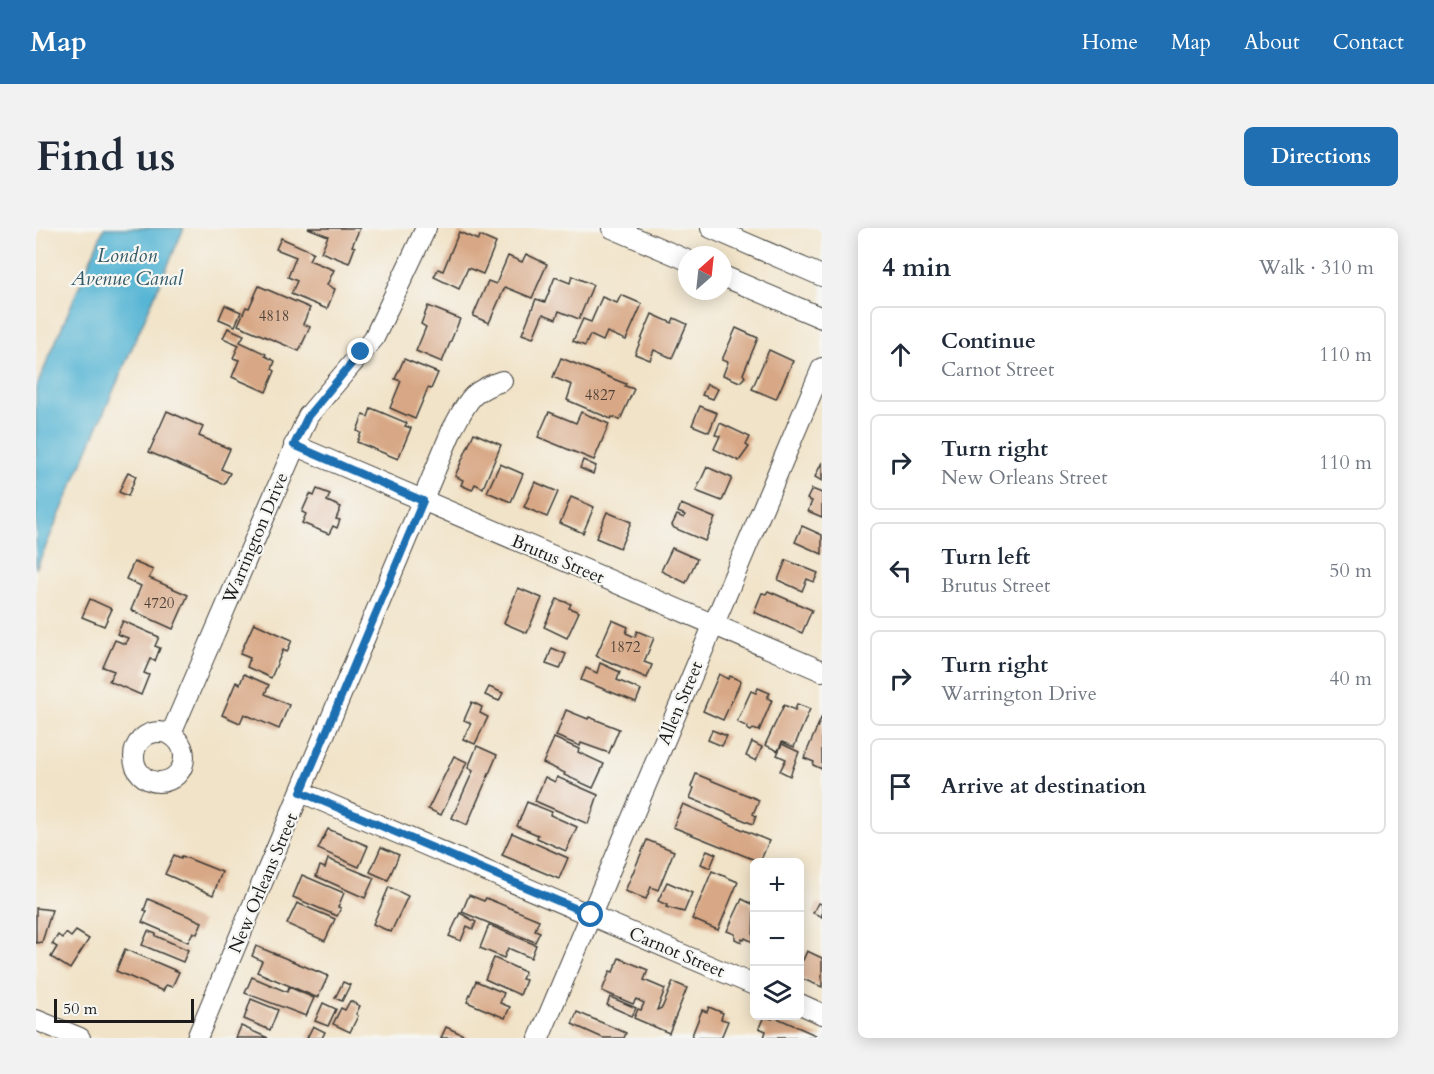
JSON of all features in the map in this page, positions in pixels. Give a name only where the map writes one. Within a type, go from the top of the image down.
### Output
[{"type":"street","name":"Warrington Drive","points":[[171,734],[308,416],[374,338],[426,228]]},
{"type":"street","points":[[612,228],[678,256]]},
{"type":"street","points":[[711,228],[822,276]]},
{"type":"street","points":[[732,280],[822,318]]},
{"type":"street","name":"Allen Street","points":[[538,1038],[822,368]]},
{"type":"street","name":"New Orleans Street","points":[[197,1038],[452,430],[468,400],[483,387],[502,381]]},
{"type":"street","name":"Brutus Street","points":[[294,445],[822,671]]},
{"type":"street","name":"Carnot Street","points":[[301,792],[750,983]]},
{"type":"street","points":[[804,1006],[822,1014]]},
{"type":"street","points":[[36,1020],[80,1038]]},
{"type":"water","name":"London Avenue Canal","points":[[104,228],[184,228],[36,569],[36,388]]},
{"type":"building","points":[[308,228],[360,228],[352,246],[355,247],[349,263],[321,252],[328,236]]},
{"type":"building","points":[[459,232],[478,240],[480,236],[496,243],[483,274],[468,268],[459,289],[434,277],[438,269],[443,271]]},
{"type":"building","points":[[281,238],[313,252],[309,260],[334,270],[327,285],[335,289],[327,309],[291,294],[297,281],[288,277],[296,257],[276,249]]},
{"type":"building","points":[[526,254],[547,264],[532,298],[505,287],[489,323],[473,316],[488,281],[496,284],[508,256],[522,262]]},
{"type":"building","points":[[572,276],[593,285],[579,319],[559,311],[556,319],[543,314],[533,338],[522,334],[536,299],[545,302],[555,277],[570,283]]},
{"type":"building","points":[[259,286],[310,308],[303,324],[310,327],[299,351],[238,325]]},
{"type":"building","points":[[621,295],[642,304],[626,340],[607,332],[603,341],[590,335],[585,346],[573,341],[583,319],[591,322],[602,297],[617,303]]},
{"type":"building","points":[[225,305],[241,312],[235,326],[219,319]]},
{"type":"building","points":[[428,306],[460,319],[442,362],[416,351],[426,327],[421,324]]},
{"type":"building","points":[[652,314],[672,323],[674,318],[687,324],[672,358],[654,350],[650,360],[635,354]]},
{"type":"building","points":[[228,328],[244,335],[240,342],[266,354],[265,356],[275,361],[272,369],[275,371],[266,392],[232,377],[239,360],[233,358],[239,345],[223,338]]},
{"type":"building","points":[[736,328],[758,338],[743,374],[745,377],[740,382],[723,375],[728,362],[722,360]]},
{"type":"building","points":[[769,350],[793,361],[776,399],[752,389]]},
{"type":"building","points":[[561,358],[634,389],[620,420],[612,417],[611,419],[567,400],[572,385],[553,377]]},
{"type":"building","points":[[404,359],[438,373],[431,389],[428,388],[415,419],[390,408],[401,381],[395,379]]},
{"type":"building","points":[[707,384],[718,389],[713,399],[702,395]]},
{"type":"building","points":[[700,406],[717,413],[709,432],[692,425]]},
{"type":"building","points":[[371,408],[407,423],[405,426],[411,428],[398,459],[357,442],[361,433],[357,431],[363,415],[368,417]]},
{"type":"building","points":[[167,411],[203,427],[199,436],[230,449],[221,469],[230,473],[224,484],[149,452]]},
{"type":"building","points":[[549,412],[576,423],[581,412],[609,424],[594,460],[538,437]]},
{"type":"building","points":[[720,423],[750,437],[746,445],[749,447],[739,461],[714,449],[720,436],[715,435]]},
{"type":"building","points":[[474,433],[501,445],[483,488],[475,484],[472,490],[461,485],[463,480],[455,476]]},
{"type":"building","points":[[583,460],[596,466],[593,474],[580,468]]},
{"type":"building","points":[[822,462],[822,481],[815,477]]},
{"type":"building","points":[[500,464],[523,474],[511,502],[487,492]]},
{"type":"building","points":[[707,467],[732,478],[722,501],[696,491]]},
{"type":"building","points":[[128,472],[136,476],[128,496],[119,492]]},
{"type":"building","points":[[535,482],[558,492],[547,517],[524,507]]},
{"type":"building","points":[[317,489],[330,494],[327,501],[341,507],[336,519],[340,520],[337,528],[333,526],[329,534],[302,523],[306,514],[302,512],[310,494],[314,496]]},
{"type":"building","points":[[812,489],[822,493],[822,517],[808,511],[812,501],[807,499]]},
{"type":"building","points":[[571,497],[594,507],[583,533],[560,523]]},
{"type":"building","points":[[681,504],[715,518],[705,541],[674,528],[672,525],[677,515],[684,518],[685,515],[678,512]]},
{"type":"building","points":[[607,512],[631,522],[620,548],[596,538]]},
{"type":"building","points":[[802,526],[822,535],[822,554],[795,542]]},
{"type":"building","points":[[672,548],[697,559],[686,583],[661,571]]},
{"type":"building","points":[[786,560],[818,573],[814,582],[807,579],[802,591],[778,580]]},
{"type":"building","points":[[134,562],[153,570],[149,578],[188,595],[173,629],[131,610],[141,586],[126,579]]},
{"type":"building","points":[[518,588],[542,598],[527,633],[504,623]]},
{"type":"building","points":[[768,591],[812,610],[802,633],[754,612],[762,593],[766,594]]},
{"type":"building","points":[[90,599],[112,609],[104,626],[82,617]]},
{"type":"building","points":[[557,599],[571,604],[569,608],[579,612],[567,638],[544,627]]},
{"type":"building","points":[[612,620],[628,627],[626,633],[635,637],[637,631],[654,638],[644,662],[652,665],[647,678],[596,656]]},
{"type":"building","points":[[123,621],[159,637],[155,646],[160,648],[155,661],[150,659],[144,673],[149,675],[141,695],[109,681],[114,671],[103,667],[115,640],[125,644],[128,638],[117,634]]},
{"type":"building","points":[[254,623],[292,640],[287,652],[283,650],[271,678],[247,667],[250,658],[240,654]]},
{"type":"building","points":[[552,648],[566,654],[560,669],[546,664]]},
{"type":"building","points":[[600,663],[620,672],[617,680],[641,690],[636,702],[581,680],[586,668],[597,673]]},
{"type":"building","points":[[244,674],[269,685],[265,694],[289,705],[279,729],[244,714],[240,723],[222,715],[236,682],[240,684]]},
{"type":"building","points":[[719,674],[728,679],[730,676],[741,681],[723,720],[703,711]]},
{"type":"building","points":[[489,687],[503,693],[499,701],[485,695]]},
{"type":"building","points":[[758,688],[770,693],[767,698],[772,700],[759,731],[753,729],[751,731],[737,722],[751,691],[756,693]]},
{"type":"building","points":[[472,702],[482,707],[480,713],[488,717],[475,744],[463,739],[471,723],[464,720]]},
{"type":"building","points":[[797,704],[810,709],[794,747],[782,742],[778,751],[765,745],[784,705],[795,710]]},
{"type":"building","points":[[566,710],[619,729],[609,753],[581,743],[580,746],[556,736]]},
{"type":"building","points":[[822,716],[822,769],[813,765],[814,762],[804,758]]},
{"type":"building","points":[[712,730],[727,736],[722,746],[708,740]]},
{"type":"building","points":[[554,738],[604,764],[593,788],[543,763]]},
{"type":"building","points":[[752,742],[762,747],[756,761],[746,756]]},
{"type":"building","points":[[782,744],[799,752],[790,776],[780,771],[786,759],[777,755]]},
{"type":"building","points":[[477,746],[497,755],[467,825],[452,818],[473,771],[468,768]]},
{"type":"building","points":[[454,756],[467,762],[441,815],[428,809]]},
{"type":"building","points":[[696,774],[759,800],[753,814],[756,816],[753,824],[690,798]]},
{"type":"building","points":[[545,777],[555,782],[557,777],[598,795],[588,824],[535,801]]},
{"type":"building","points":[[527,802],[552,812],[550,815],[577,827],[566,851],[517,826]]},
{"type":"building","points":[[683,804],[769,841],[762,858],[750,858],[673,827]]},
{"type":"building","points":[[328,829],[368,846],[359,867],[318,849]]},
{"type":"building","points":[[512,833],[568,858],[559,879],[502,855]]},
{"type":"building","points":[[647,840],[674,851],[658,890],[651,887],[646,899],[625,891]]},
{"type":"building","points":[[381,847],[399,855],[388,880],[370,872]]},
{"type":"building","points":[[707,850],[716,854],[710,868],[701,864]]},
{"type":"building","points":[[174,855],[222,872],[213,895],[165,874]]},
{"type":"building","points":[[328,859],[374,878],[365,898],[316,876],[320,866],[325,868]]},
{"type":"building","points":[[712,871],[738,882],[718,930],[692,919]]},
{"type":"building","points":[[302,875],[344,893],[337,916],[293,897]]},
{"type":"building","points":[[667,882],[692,893],[684,912],[666,907],[667,905],[658,901]]},
{"type":"building","points":[[389,887],[408,896],[391,932],[373,924]]},
{"type":"building","points":[[469,895],[484,901],[486,898],[539,920],[535,930],[540,932],[535,942],[462,912]]},
{"type":"building","points":[[148,899],[202,922],[197,934],[193,932],[188,942],[142,922],[147,911],[144,910]]},
{"type":"building","points":[[742,899],[750,903],[750,940],[745,938],[741,942],[735,939],[735,934],[727,931]]},
{"type":"building","points":[[297,903],[335,919],[325,941],[287,924]]},
{"type":"building","points":[[818,903],[822,904],[822,917],[813,913]]},
{"type":"building","points":[[36,908],[52,910],[42,942],[36,943]]},
{"type":"building","points":[[460,913],[476,922],[473,929],[467,926],[461,941],[449,936]]},
{"type":"building","points":[[489,925],[536,945],[531,958],[508,948],[504,958],[480,948]]},
{"type":"building","points":[[76,931],[89,939],[70,969],[51,957],[57,947],[52,944],[58,935],[62,938],[66,933],[71,937]]},
{"type":"building","points":[[148,931],[188,950],[183,962],[142,945]]},
{"type":"building","points":[[256,946],[328,976],[318,998],[257,972],[262,961],[252,956]]},
{"type":"building","points":[[125,949],[179,972],[172,987],[166,985],[163,991],[116,971]]},
{"type":"building","points":[[807,951],[822,958],[822,987],[804,980],[804,958]]},
{"type":"building","points":[[494,958],[525,972],[522,979],[526,980],[520,995],[485,979]]},
{"type":"building","points":[[619,958],[648,970],[644,980],[665,989],[657,1010],[662,1008],[673,982],[687,988],[669,1033],[634,1018],[644,1003],[636,999],[633,1004],[602,991],[610,971],[613,972]]},
{"type":"building","points":[[252,977],[287,992],[289,987],[314,998],[306,1016],[245,993]]},
{"type":"building","points":[[476,981],[504,993],[500,1003],[510,1007],[505,1018],[467,1002]]},
{"type":"building","points":[[343,982],[350,985],[342,1001],[335,998]]},
{"type":"building","points":[[610,997],[636,1008],[632,1016],[607,1005]]},
{"type":"building","points":[[251,999],[278,1010],[270,1030],[244,1019]]},
{"type":"building","points":[[350,1001],[360,1006],[350,1032],[333,1024],[341,1008],[345,1010]]},
{"type":"building","points":[[323,1003],[336,1009],[328,1026],[315,1021]]},
{"type":"building","points":[[709,1007],[723,1013],[721,1019],[728,1021],[721,1038],[691,1038],[702,1010],[707,1012]]},
{"type":"building","points":[[577,1012],[626,1033],[624,1038],[603,1038],[572,1024]]},
{"type":"building","points":[[762,1020],[782,1020],[822,1038],[764,1038],[766,1031],[759,1028]]},
{"type":"building","points":[[241,1026],[268,1038],[236,1038]]},
{"type":"building","points":[[313,1026],[325,1032],[322,1038],[307,1038]]},
{"type":"building","points":[[446,1027],[470,1038],[441,1038]]},
{"type":"route","points":[[361,352],[308,416],[294,445],[423,501],[301,792],[591,915]]}]
